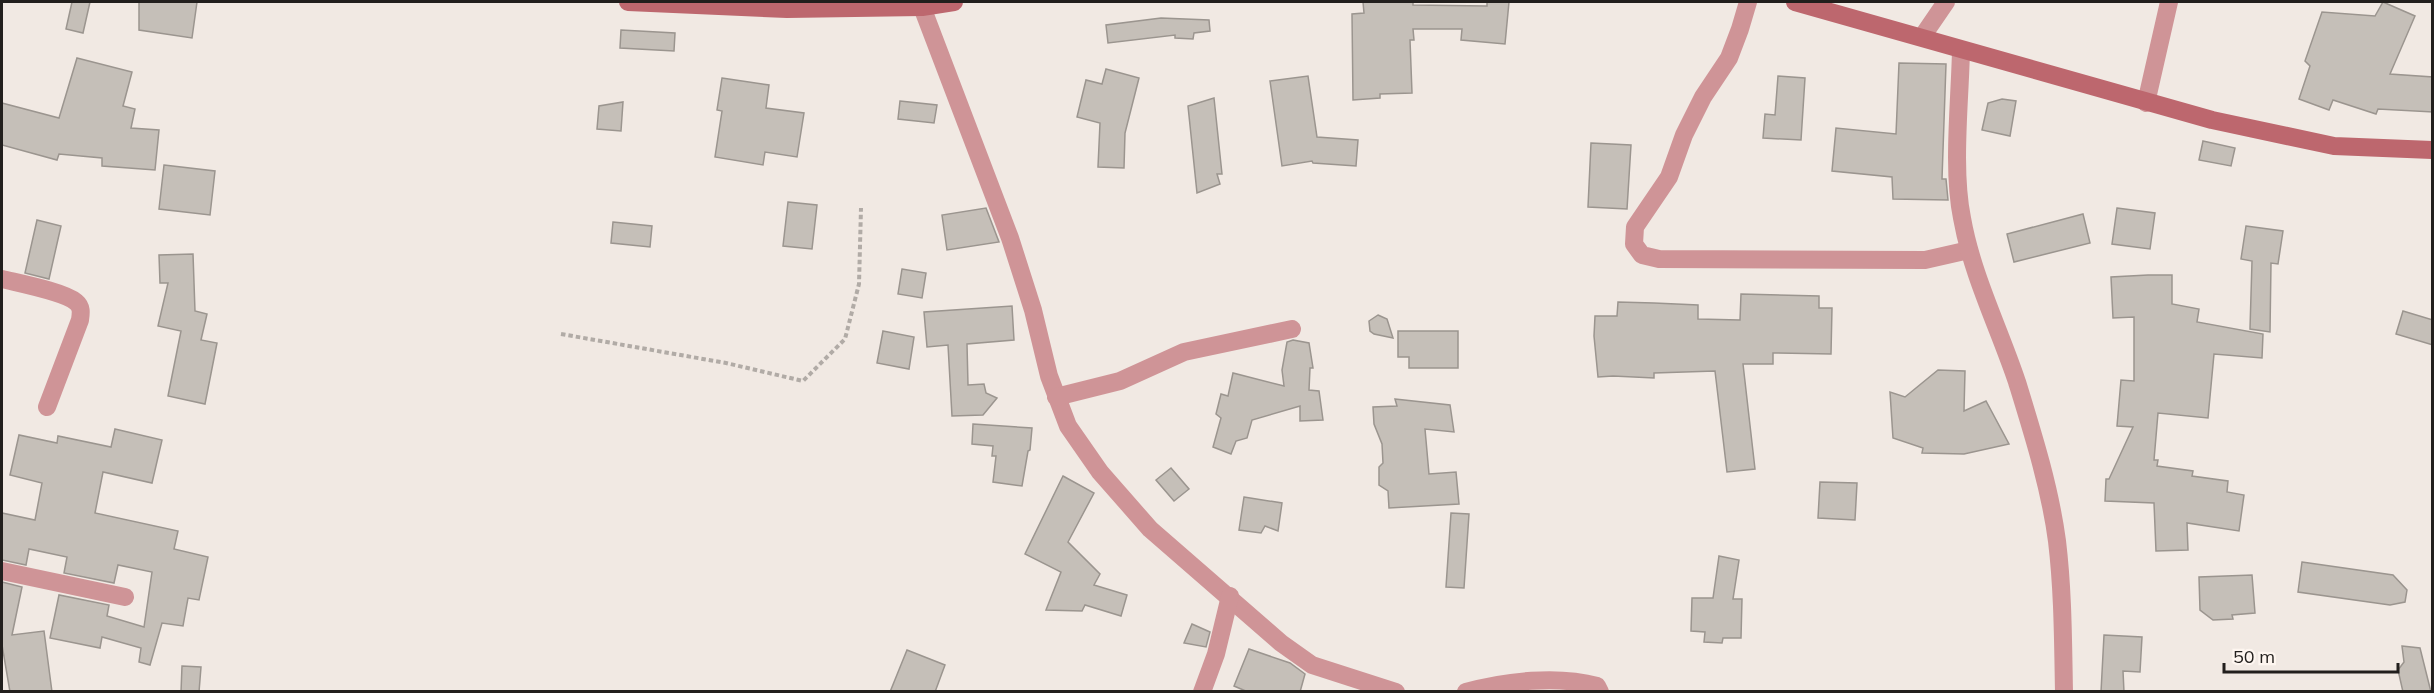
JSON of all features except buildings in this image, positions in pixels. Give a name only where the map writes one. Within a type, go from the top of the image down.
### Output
[{"type":"street","points":[[628,2],[787,9],[922,7],[954,2]]},
{"type":"street","points":[[1748,2],[1729,58],[1703,97],[1684,135],[1669,177],[1635,227],[1634,244],[1642,255],[1659,259],[1925,260],[1969,250]]},
{"type":"street","points":[[1794,2],[2212,120],[2334,146],[2433,150]]},
{"type":"street","points":[[1922,37],[1946,2]]},
{"type":"street","points":[[2146,103],[2169,2]]},
{"type":"street","points":[[922,7],[1011,238],[1056,396],[1068,426],[1100,472],[1150,530],[1230,596],[1281,643],[1312,665],[1396,692]]},
{"type":"street","points":[[1961,50],[1959,183],[1961,217],[1969,250],[2017,383],[2047,488],[2057,540],[2062,591],[2064,692]]},
{"type":"street","points":[[2,279],[60,294],[76,301],[81,309],[80,320],[47,407]]},
{"type":"street","points":[[1056,396],[1120,381],[1184,352],[1292,329]]},
{"type":"street","points":[[2,571],[125,597]]},
{"type":"street","points":[[1202,692],[1216,654],[1230,596]]},
{"type":"street","points":[[1467,692],[1494,684],[1579,681],[1597,686],[1600,692]]},
{"type":"path","points":[[561,334],[726,363],[803,381],[845,339],[859,284],[861,208]]}]
